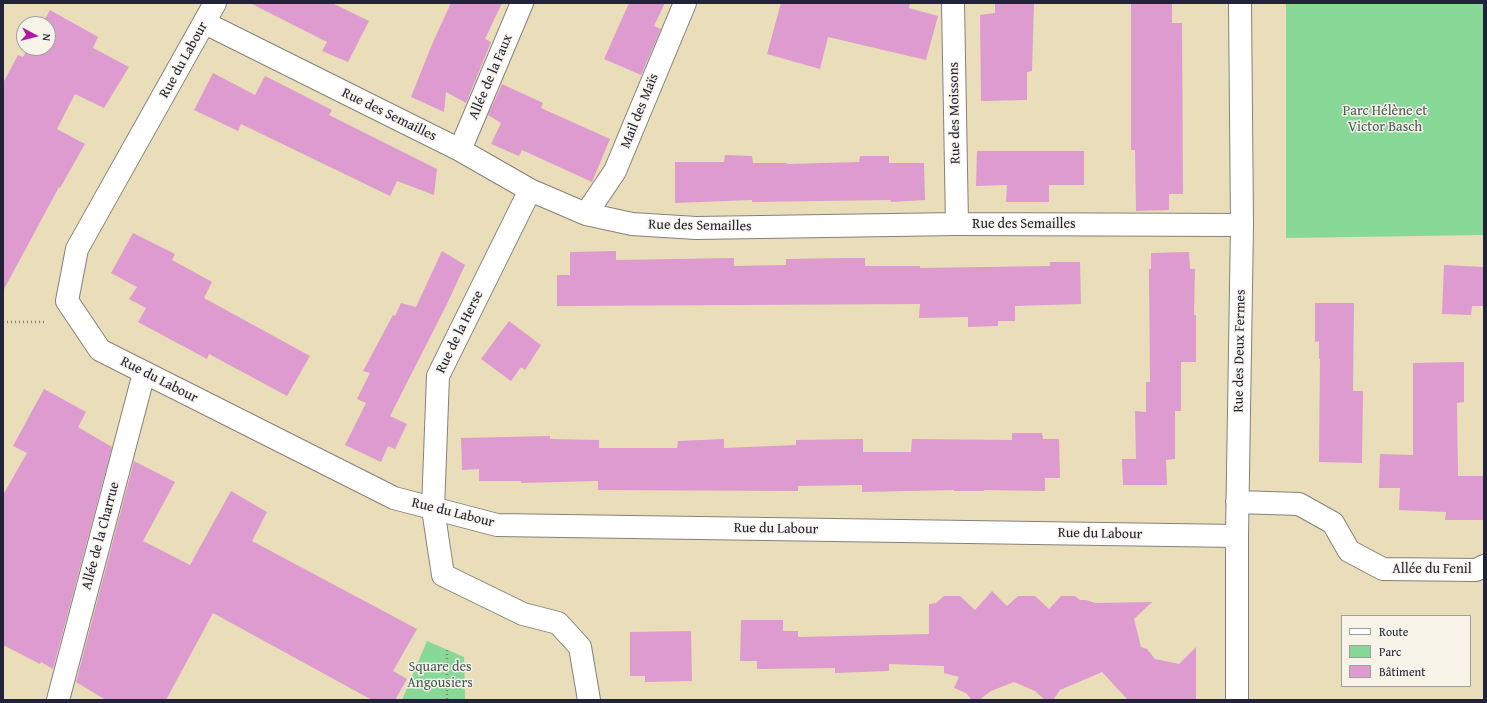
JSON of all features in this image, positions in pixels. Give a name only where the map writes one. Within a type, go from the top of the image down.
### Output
[{"type":"street","name":"Rue du Labour","points":[[215,3],[77,249],[67,301],[100,350],[144,373],[394,498],[497,525],[1237,536]]},
{"type":"street","name":"Allée de la Faux","points":[[460,150],[522,3]]},
{"type":"street","name":"Mail des Maïs","points":[[586,214],[615,171],[685,3]]},
{"type":"street","name":"Rue des Moissons","points":[[953,3],[957,224]]},
{"type":"street","name":"Rue des Deux Fermes","points":[[1237,700],[1237,502],[1242,225],[1240,3]]},
{"type":"street","name":"Rue des Semailles","points":[[204,23],[460,150],[530,190],[586,214],[632,224],[696,228],[957,224],[1242,225]]},
{"type":"street","name":"Rue de la Herse","points":[[530,190],[438,376],[433,509],[443,575],[522,614],[558,623],[580,647],[589,700]]},
{"type":"street","name":"Allée de la Charrue","points":[[58,700],[144,373]]},
{"type":"street","name":"Allée du Fenil","points":[[1237,502],[1299,504],[1333,523],[1349,551],[1383,569],[1476,570],[1484,566]]},
{"type":"path","points":[[3,322],[80,321]]},
{"type":"path","points":[[447,650],[447,700]]},
{"type":"green space","name":"Parc Hélène et Victor Basch","points":[[1286,3],[1484,3],[1484,235],[1286,238]]},
{"type":"green space","name":"Square des Angousiers","points":[[427,641],[464,657],[465,700],[402,700]]},
{"type":"building","points":[[250,3],[332,3],[369,21],[348,62],[322,51],[327,42]]},
{"type":"building","points":[[451,3],[502,3],[485,39],[491,42],[466,103],[446,92],[444,112],[411,97],[433,42]]},
{"type":"building","points":[[629,3],[665,3],[654,26],[661,29],[641,75],[604,59]]},
{"type":"building","points":[[781,3],[910,3],[909,8],[938,16],[926,60],[828,37],[820,69],[767,54]]},
{"type":"building","points":[[995,3],[1034,3],[1032,71],[1027,72],[1027,100],[981,101],[980,15],[995,13]]},
{"type":"building","points":[[1131,4],[1172,4],[1172,23],[1182,23],[1183,194],[1169,194],[1169,210],[1136,211],[1135,150],[1131,150]]},
{"type":"building","points":[[50,10],[98,37],[93,48],[129,67],[104,108],[75,94],[57,129],[85,144],[60,188],[59,187],[3,291],[3,83],[17,56],[56,56],[56,16],[47,16]]},
{"type":"building","points":[[213,73],[255,95],[265,76],[332,110],[329,115],[437,169],[434,195],[397,181],[390,196],[241,124],[238,131],[194,110]]},
{"type":"building","points":[[502,84],[543,103],[541,108],[610,139],[592,182],[522,150],[519,156],[491,144],[501,123],[488,115]]},
{"type":"building","points":[[977,151],[1084,151],[1084,185],[1049,185],[1049,202],[1006,202],[1007,185],[976,186]]},
{"type":"building","points":[[725,155],[752,156],[753,163],[787,164],[859,162],[860,156],[889,156],[889,163],[924,163],[925,200],[891,202],[890,200],[752,202],[752,200],[675,203],[675,162],[724,162]]},
{"type":"building","points":[[133,233],[175,254],[172,260],[212,282],[204,298],[310,356],[287,396],[209,354],[207,359],[138,322],[146,308],[129,299],[137,287],[111,273]]},
{"type":"building","points":[[442,251],[465,265],[446,306],[390,416],[407,424],[395,449],[388,446],[381,462],[345,445],[366,403],[357,399],[370,373],[363,371],[401,303],[416,307]]},
{"type":"building","points":[[616,251],[616,260],[734,258],[734,266],[786,265],[786,259],[846,258],[865,258],[865,266],[920,266],[920,268],[1050,266],[1050,262],[1080,262],[1081,304],[1015,306],[1015,321],[998,321],[998,326],[968,327],[968,317],[919,318],[920,304],[557,306],[557,275],[570,275],[570,252]]},
{"type":"building","points":[[1189,252],[1190,269],[1195,269],[1194,315],[1196,315],[1196,362],[1181,362],[1181,411],[1175,411],[1175,459],[1166,460],[1167,485],[1123,485],[1122,459],[1136,459],[1135,411],[1146,412],[1146,382],[1150,382],[1149,269],[1151,269],[1151,253]]},
{"type":"building","points":[[1444,265],[1484,267],[1484,306],[1472,306],[1471,315],[1442,314]]},
{"type":"building","points":[[1315,303],[1354,303],[1353,391],[1363,391],[1362,463],[1319,462],[1320,359],[1319,341],[1315,342]]},
{"type":"building","points":[[509,321],[541,345],[525,370],[521,367],[511,381],[481,359]]},
{"type":"building","points":[[1464,362],[1464,402],[1457,403],[1458,476],[1484,476],[1483,520],[1445,520],[1446,512],[1399,510],[1400,488],[1379,488],[1380,454],[1413,455],[1413,363]]},
{"type":"building","points":[[44,389],[86,412],[78,427],[112,447],[53,669],[3,645],[3,495],[27,453],[13,446]]},
{"type":"building","points":[[1012,433],[1042,433],[1043,439],[1059,439],[1060,478],[1045,478],[1045,491],[954,490],[862,492],[862,485],[798,486],[798,491],[598,490],[598,481],[521,483],[521,481],[479,481],[479,469],[462,470],[461,438],[550,436],[550,439],[599,440],[599,448],[677,448],[678,441],[724,439],[724,448],[796,445],[796,440],[863,439],[863,452],[911,452],[912,439],[1012,440]]},
{"type":"building","points":[[134,461],[175,482],[143,541],[190,565],[231,491],[267,512],[252,541],[417,629],[393,671],[407,679],[395,700],[372,700],[213,613],[166,700],[106,700],[76,682]]},
{"type":"building","points":[[992,591],[1007,606],[1018,596],[1035,596],[1049,609],[1061,596],[1075,596],[1080,600],[1095,603],[1152,602],[1134,619],[1141,647],[1147,649],[1155,659],[1179,664],[1196,647],[1196,700],[1128,700],[1102,672],[1060,690],[1053,700],[1045,700],[1035,691],[1014,682],[991,691],[979,700],[972,700],[966,693],[954,688],[959,677],[944,673],[944,666],[889,664],[889,671],[835,673],[835,668],[757,669],[757,661],[740,661],[741,620],[783,620],[783,631],[798,631],[798,637],[929,634],[929,604],[936,603],[944,596],[960,596],[975,610]]},
{"type":"building","points":[[691,631],[692,681],[645,682],[645,676],[630,676],[630,632]]}]
